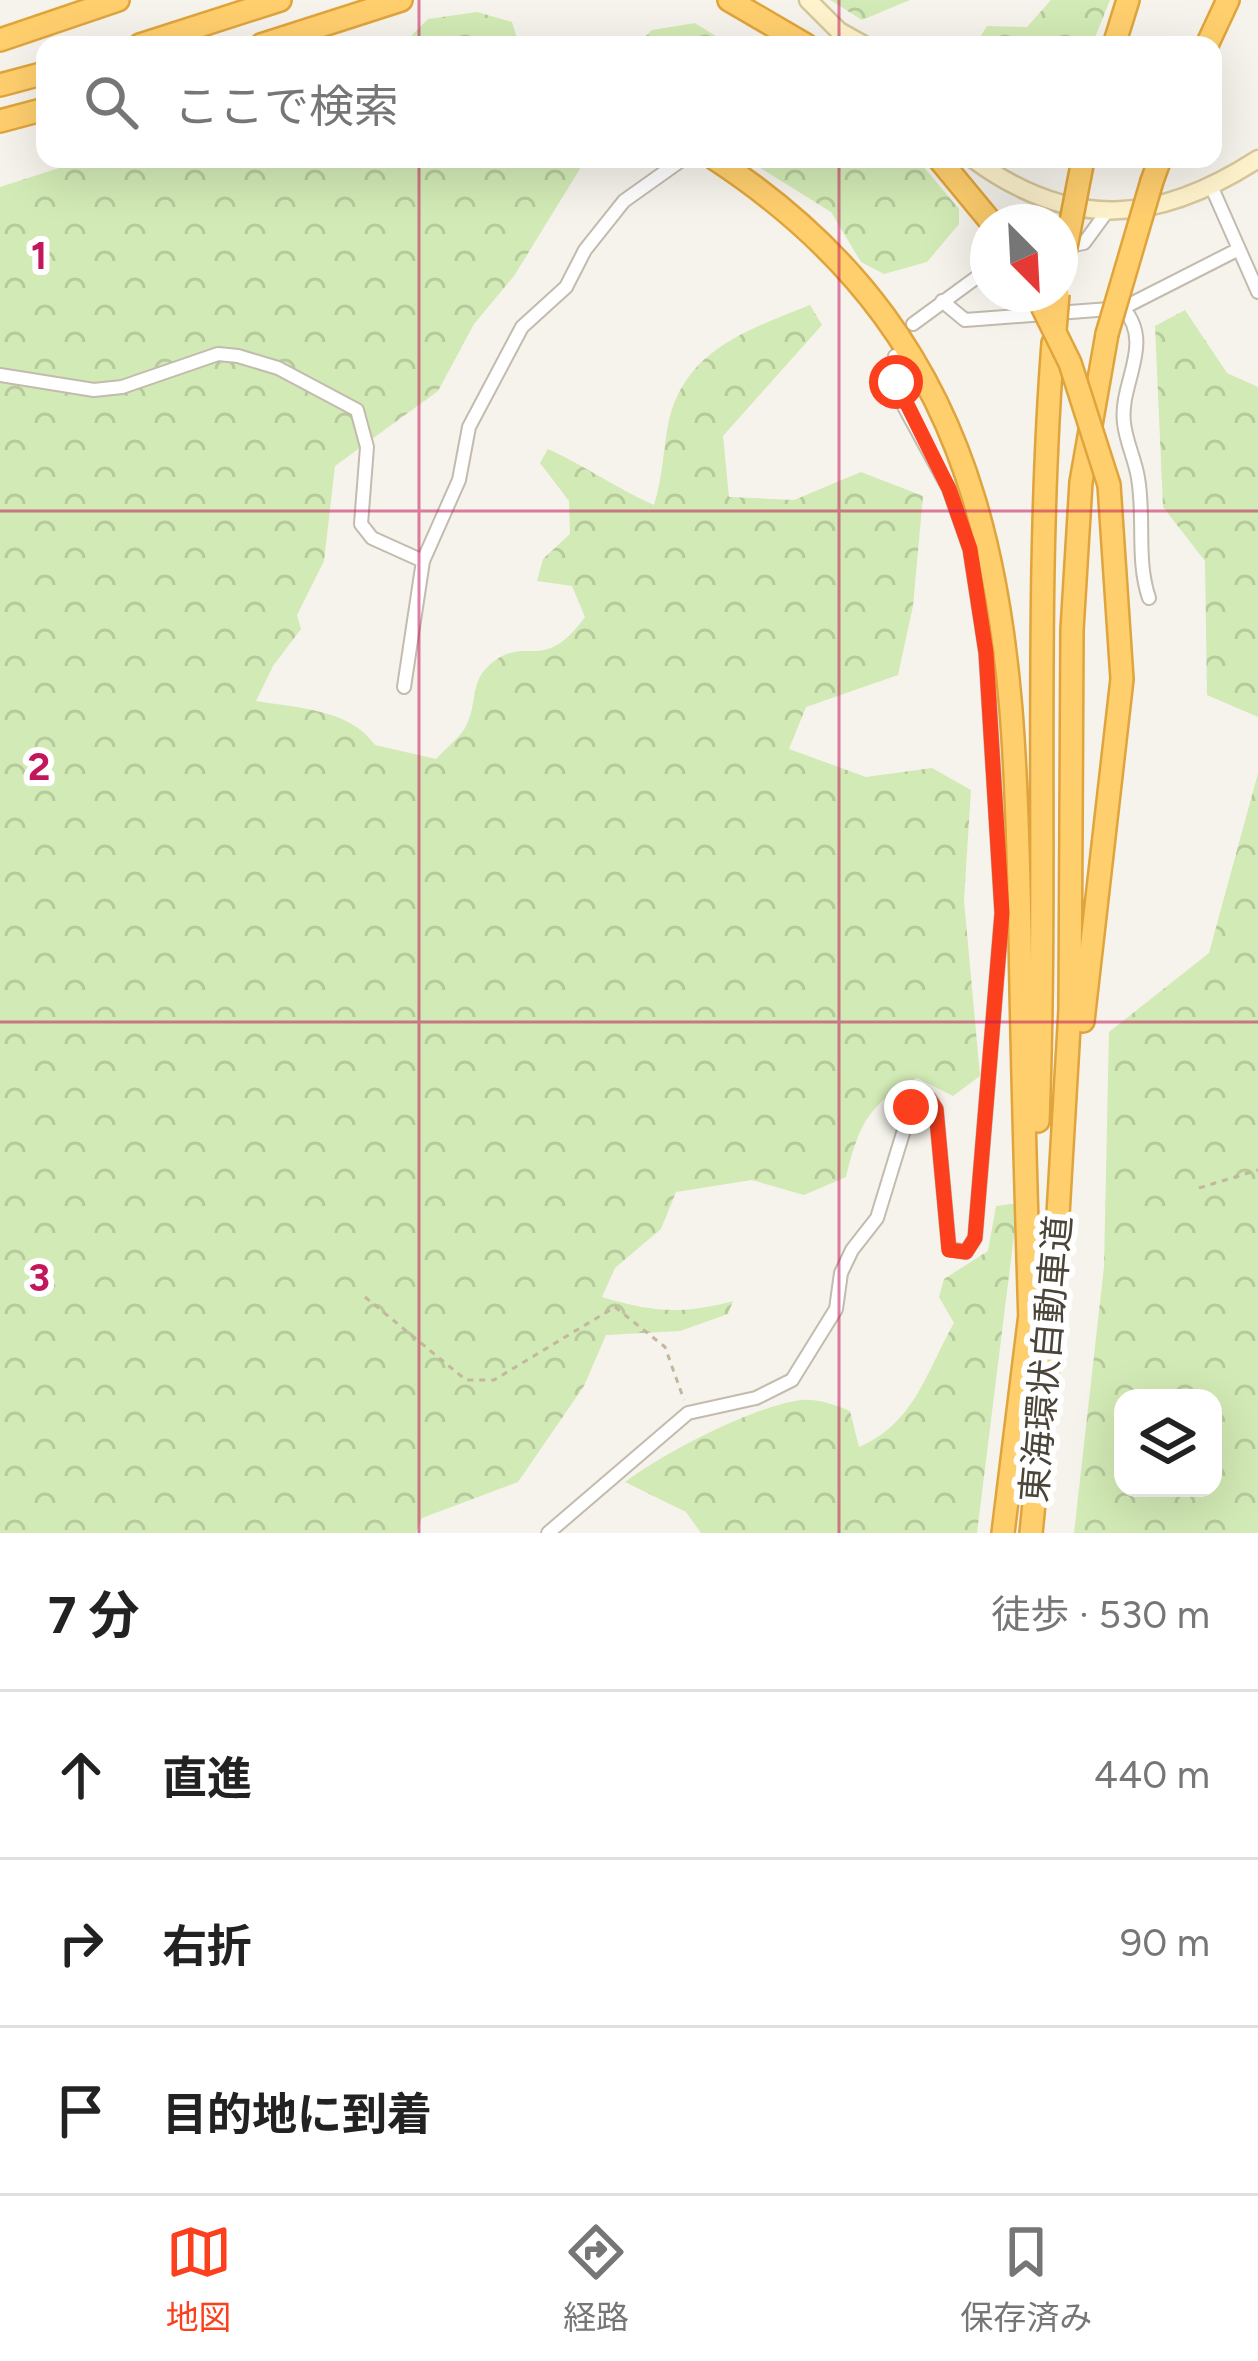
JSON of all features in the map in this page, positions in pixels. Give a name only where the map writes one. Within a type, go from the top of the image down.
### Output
[{"type":"highway","points":[[0,40],[118,0]]},
{"type":"highway","points":[[168,36],[280,0]]},
{"type":"highway","points":[[291,36],[401,0]]},
{"type":"highway","points":[[729,0],[791,36]]},
{"type":"highway","points":[[1117,36],[1128,0]]},
{"type":"highway","points":[[1211,36],[1228,0]]},
{"type":"highway","points":[[0,86],[36,76]]},
{"type":"highway","points":[[0,125],[36,112]]},
{"type":"highway","points":[[0,125],[36,122]]},
{"type":"highway","points":[[728,168],[775,201],[872,296],[911,354],[965,469],[999,589],[1017,767],[1030,1324]]},
{"type":"highway","points":[[947,168],[977,204]]},
{"type":"highway","points":[[1075,204],[1082,168]]},
{"type":"highway","points":[[1061,1186],[1078,524],[1107,334],[1156,168]]},
{"type":"highway","points":[[1045,312],[1070,363],[1109,484],[1122,679],[1084,999],[1077,1116],[1061,1186]]},
{"type":"highway","points":[[1030,1324],[1044,958],[1043,473],[1056,312]]},
{"type":"highway","name":"東海環状自動車道","points":[[1030,1533],[1061,1186]]},
{"type":"highway","name":"東海環状自動車道","points":[[1004,1533],[1030,1324]]},
{"type":"street","points":[[808,0],[833,36]]},
{"type":"street","points":[[989,168],[1037,196],[1106,213],[1151,208],[1212,188],[1258,158]]},
{"type":"street","points":[[404,687],[423,561],[459,480],[469,427],[522,327],[566,287],[585,250],[624,201],[670,168]]},
{"type":"street","points":[[1212,188],[1258,292]]},
{"type":"street","points":[[1078,244],[1084,243],[1106,213]]},
{"type":"street","points":[[943,301],[965,320],[1123,308],[1238,250]]},
{"type":"street","points":[[913,324],[970,281]]},
{"type":"street","points":[[1123,308],[1136,322],[1138,344],[1123,421],[1138,476],[1143,578],[1149,598]]},
{"type":"street","points":[[0,375],[94,390],[122,387],[218,354],[278,368],[357,410],[368,447],[362,524],[373,538],[423,561]]},
{"type":"street","points":[[548,1533],[688,1413],[756,1398],[792,1379],[836,1310],[841,1273],[852,1250],[877,1218],[911,1107],[929,1099],[936,1109],[949,1250],[966,1252],[975,1238],[1002,913],[986,653],[970,549],[949,489],[902,401],[896,356]]},
{"type":"path","points":[[1199,1188],[1258,1170]]},
{"type":"path","points":[[364,1297],[466,1380],[494,1379],[615,1307],[665,1347],[688,1413]]},
{"type":"green space","points":[[830,0],[910,0],[862,20]]},
{"type":"green space","points":[[1051,0],[1110,0],[1096,36],[981,36],[987,26],[1027,27]]},
{"type":"green space","points":[[477,12],[512,22],[516,36],[411,36],[428,19]]},
{"type":"green space","points":[[695,23],[716,36],[646,36],[652,30]]},
{"type":"green space","points":[[59,168],[580,168],[514,276],[474,324],[438,391],[335,466],[324,561],[297,615],[301,629],[273,666],[256,701],[337,717],[375,745],[436,759],[465,729],[478,681],[488,666],[509,653],[559,644],[585,617],[572,586],[537,581],[543,559],[570,534],[569,501],[540,463],[548,449],[654,505],[677,396],[705,359],[765,323],[810,305],[822,325],[723,436],[729,497],[794,500],[861,472],[923,496],[913,606],[898,675],[806,707],[789,749],[866,777],[932,768],[971,790],[964,900],[980,1076],[953,1096],[917,1078],[900,1088],[868,1118],[846,1177],[804,1195],[752,1180],[676,1192],[661,1229],[615,1268],[602,1297],[667,1310],[733,1301],[728,1314],[680,1331],[606,1335],[584,1386],[518,1482],[422,1518],[416,1533],[0,1533],[0,187]]},
{"type":"green space","points":[[760,168],[925,168],[959,209],[959,224],[927,262],[884,274],[861,262],[831,212]]},
{"type":"green space","points":[[1185,310],[1227,373],[1258,387],[1258,717],[1207,695],[1205,561],[1163,507],[1155,326]]},
{"type":"green space","points":[[1258,773],[1258,1533],[1074,1533],[1104,1267],[1109,1032],[1209,953]]},
{"type":"green space","points":[[1018,1203],[977,1533],[701,1533],[686,1512],[625,1482],[706,1434],[795,1401],[816,1401],[850,1411],[859,1447],[878,1437],[917,1394],[954,1323],[939,1297],[944,1279],[988,1251],[996,1206]]},
{"type":"route","points":[[896,382],[949,489],[970,549],[986,653],[1002,913],[975,1238],[966,1252],[949,1250],[936,1109],[929,1099],[911,1107]]}]
